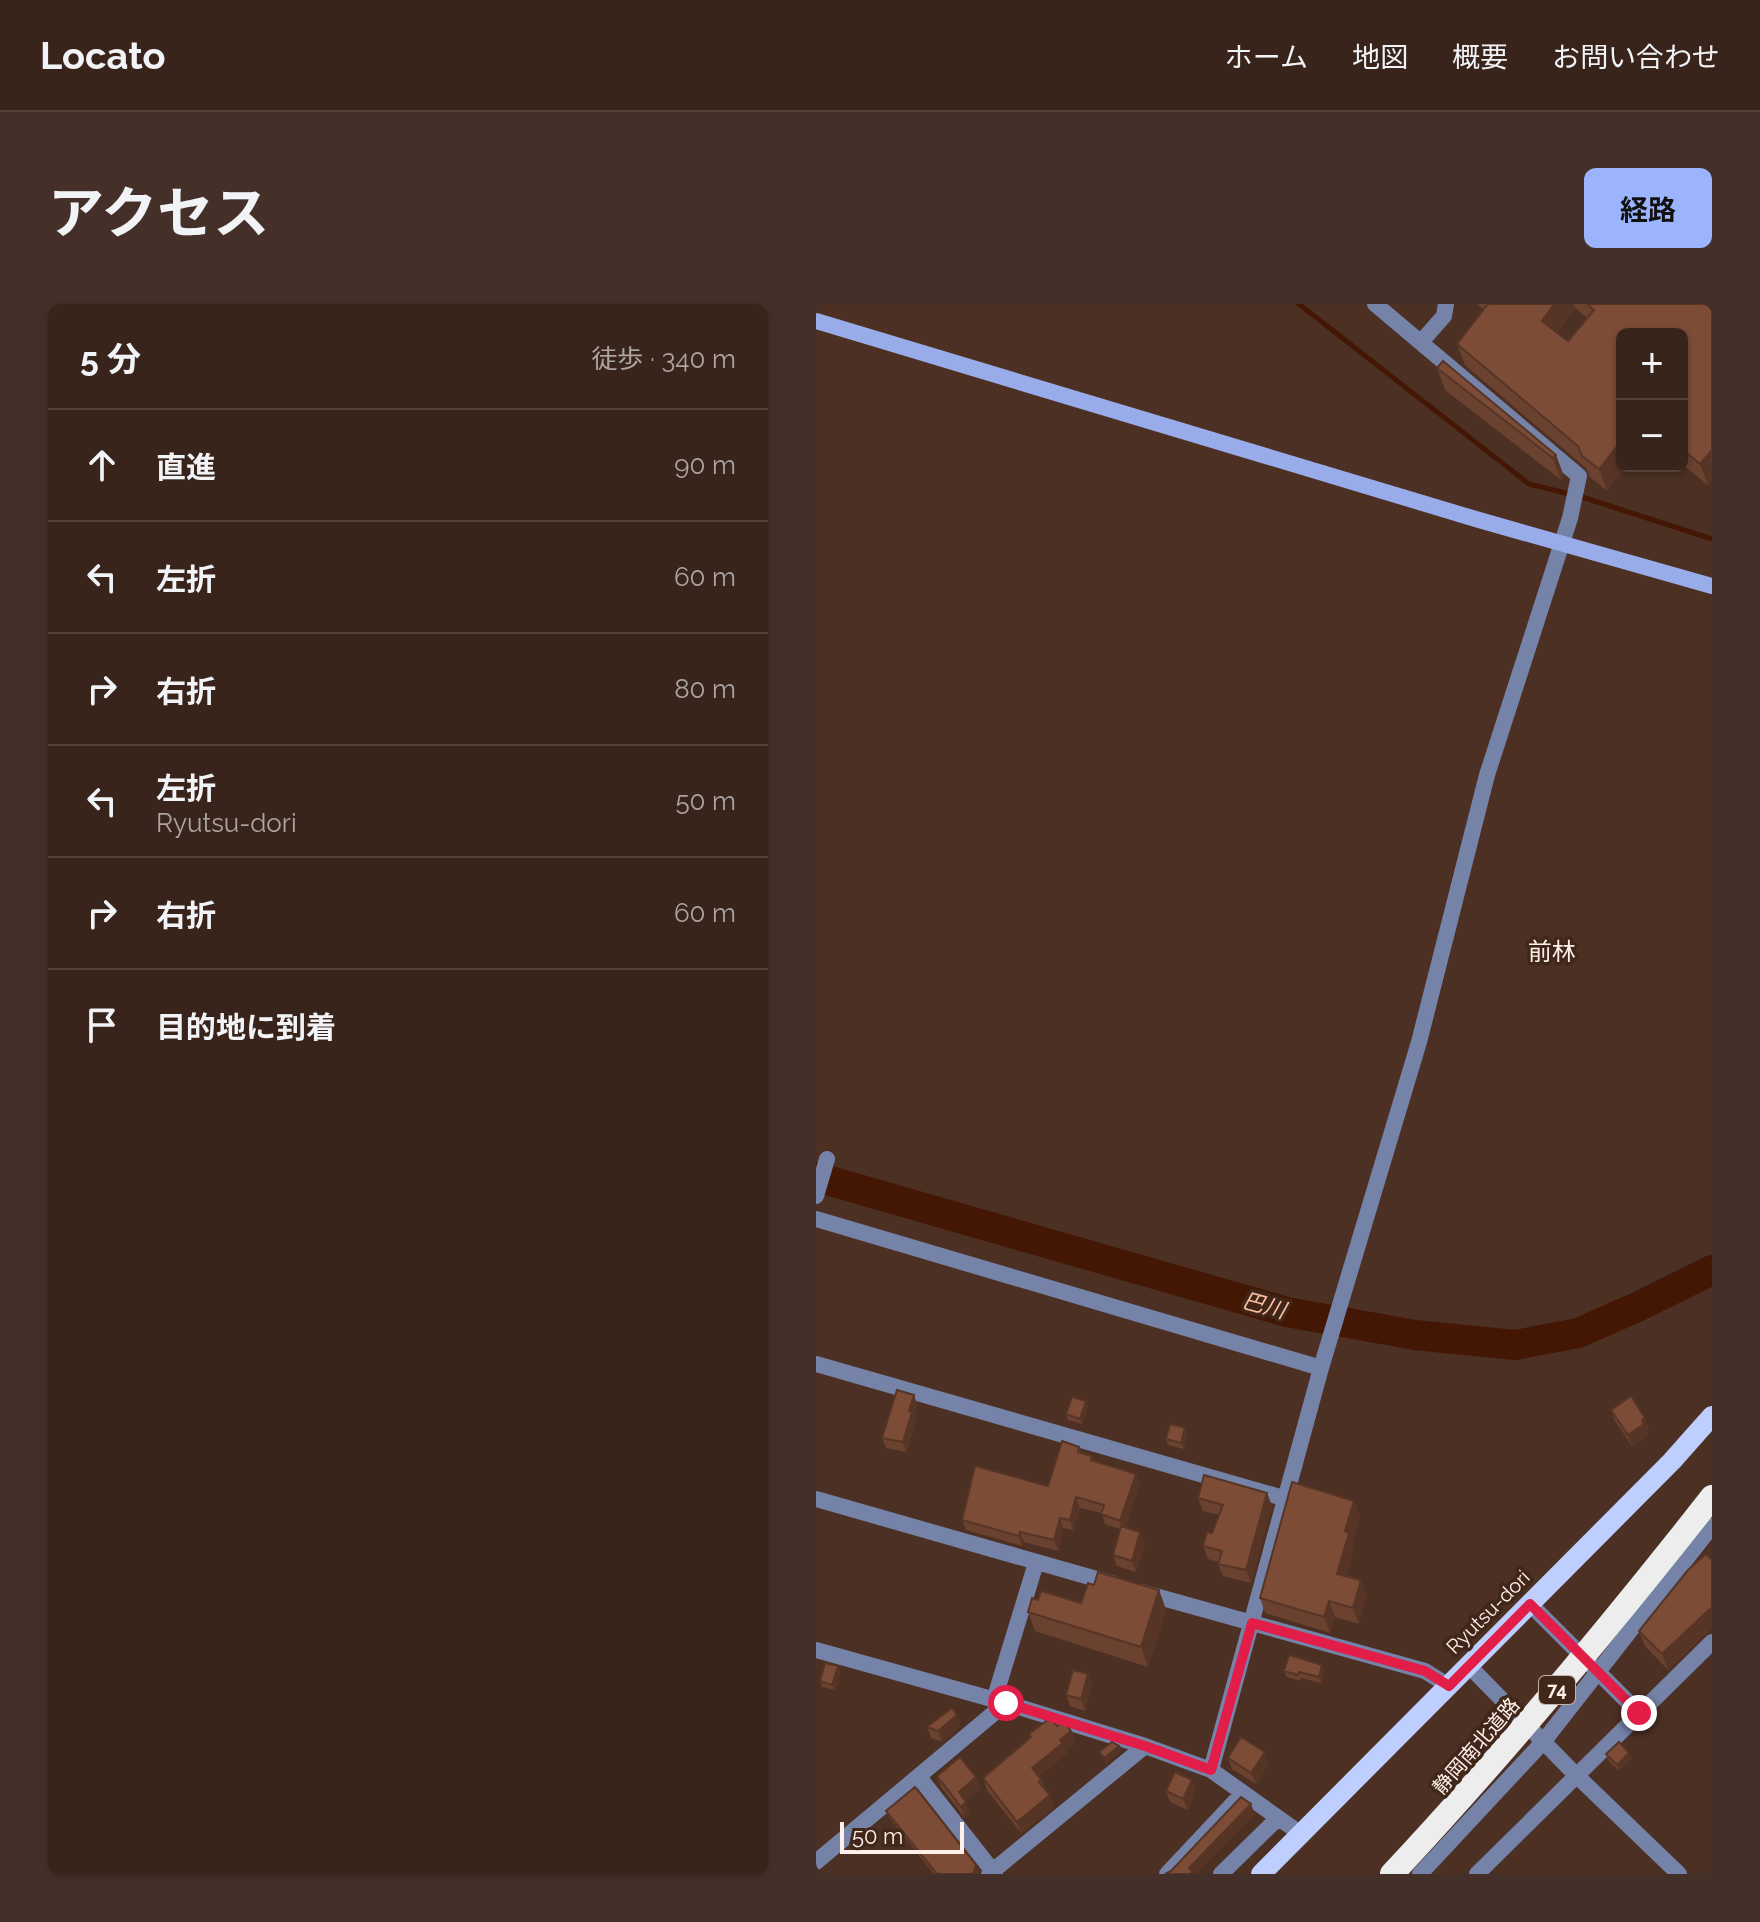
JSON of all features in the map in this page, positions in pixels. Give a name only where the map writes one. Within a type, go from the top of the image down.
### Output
[{"type":"highway","name":"静岡南北道路","points":[[1392,1874],[1467,1794],[1571,1674],[1712,1497]]},
{"type":"highway","name":"静岡南北道路","points":[[1404,1874],[1577,1680],[1712,1510]]},
{"type":"main road","name":"Ryutsu-dori","points":[[1261,1874],[1672,1461],[1712,1416]]},
{"type":"street","points":[[1211,1770],[1321,1368],[1419,1042],[1487,775],[1578,489],[1579,476],[1375,304]]},
{"type":"street","points":[[1421,342],[1444,316],[1446,304]]},
{"type":"street","points":[[816,321],[1712,586]]},
{"type":"street","points":[[816,1196],[827,1159]]},
{"type":"street","points":[[816,1219],[1321,1368]]},
{"type":"street","points":[[816,1364],[1287,1499]]},
{"type":"street","points":[[816,1499],[1425,1671],[1449,1686]]},
{"type":"street","points":[[1420,1874],[1543,1742],[1712,1526]]},
{"type":"street","points":[[816,1862],[919,1777],[1000,1702],[1036,1563]]},
{"type":"street","points":[[1530,1604],[1639,1713]]},
{"type":"street","points":[[1477,1874],[1712,1642]]},
{"type":"street","points":[[816,1650],[1145,1746],[1211,1770],[1301,1834]]},
{"type":"street","points":[[1469,1666],[1679,1874]]},
{"type":"street","points":[[919,1777],[993,1873],[1145,1746]]},
{"type":"street","points":[[1167,1874],[1243,1793]]},
{"type":"street","points":[[1221,1874],[1278,1818]]},
{"type":"building","points":[[1488,304],[1554,304],[1542,321],[1568,341],[1594,310],[1587,304],[1712,304],[1712,450],[1700,464],[1688,454],[1688,328],[1616,328],[1616,448],[1599,469],[1582,456],[1578,446],[1457,344]]},
{"type":"building","points":[[1443,361],[1556,455],[1553,458],[1437,368]]},
{"type":"building","points":[[897,1390],[914,1395],[903,1442],[882,1438]]},
{"type":"building","points":[[1631,1396],[1645,1418],[1642,1420],[1644,1424],[1628,1435],[1611,1410]]},
{"type":"building","points":[[1072,1397],[1086,1401],[1080,1419],[1066,1414]]},
{"type":"building","points":[[1170,1424],[1185,1428],[1181,1443],[1166,1439]]},
{"type":"building","points":[[1062,1441],[1079,1447],[1078,1452],[1092,1456],[1091,1460],[1136,1474],[1120,1521],[1101,1514],[1104,1505],[1076,1497],[1070,1520],[1060,1518],[1054,1540],[1020,1532],[1019,1536],[962,1520],[975,1466],[1048,1486]]},
{"type":"building","points":[[1204,1475],[1267,1493],[1246,1570],[1218,1564],[1222,1551],[1203,1546],[1207,1532],[1212,1533],[1223,1505],[1198,1498]]},
{"type":"building","points":[[1292,1482],[1354,1501],[1337,1574],[1361,1580],[1353,1608],[1329,1601],[1324,1617],[1260,1598]]},
{"type":"building","points":[[1121,1526],[1140,1532],[1132,1561],[1113,1555]]},
{"type":"building","points":[[1706,1554],[1712,1560],[1712,1607],[1662,1654],[1639,1631],[1688,1570]]},
{"type":"building","points":[[1098,1572],[1159,1590],[1141,1647],[1028,1612],[1032,1598],[1038,1600],[1041,1591],[1081,1603],[1088,1583],[1094,1585]]},
{"type":"building","points":[[1289,1655],[1322,1665],[1319,1677],[1284,1671]]},
{"type":"building","points":[[825,1663],[838,1666],[832,1685],[820,1681]]},
{"type":"building","points":[[1073,1670],[1088,1674],[1081,1699],[1066,1695]]},
{"type":"building","points":[[952,1708],[957,1715],[938,1731],[927,1727]]},
{"type":"building","points":[[1050,1718],[1057,1726],[1064,1722],[1071,1731],[1060,1740],[1063,1743],[1032,1768],[1050,1795],[1017,1822],[983,1778]]},
{"type":"building","points":[[1241,1737],[1265,1752],[1251,1773],[1228,1758]]},
{"type":"building","points":[[1112,1742],[1119,1746],[1104,1758],[1099,1752]]},
{"type":"building","points":[[1619,1742],[1629,1753],[1617,1765],[1606,1754]]},
{"type":"building","points":[[960,1757],[976,1777],[959,1792],[966,1802],[961,1807],[937,1776]]},
{"type":"building","points":[[1175,1772],[1192,1780],[1183,1799],[1166,1791]]},
{"type":"building","points":[[915,1787],[976,1865],[973,1874],[937,1874],[886,1811]]},
{"type":"building","points":[[1241,1797],[1251,1804],[1189,1868],[1193,1872],[1165,1874],[1171,1871]]},
{"type":"waterway","points":[[1299,304],[1529,484],[1582,497],[1712,539]]},
{"type":"waterway","name":"巴川","points":[[816,1177],[1287,1312],[1415,1335],[1515,1345],[1578,1333],[1712,1270]]},
{"type":"district","name":"前林","points":[[1552,952]]},
{"type":"route","points":[[1006,1703],[1211,1770],[1252,1623],[1425,1671],[1449,1686],[1530,1604],[1639,1713]]}]
